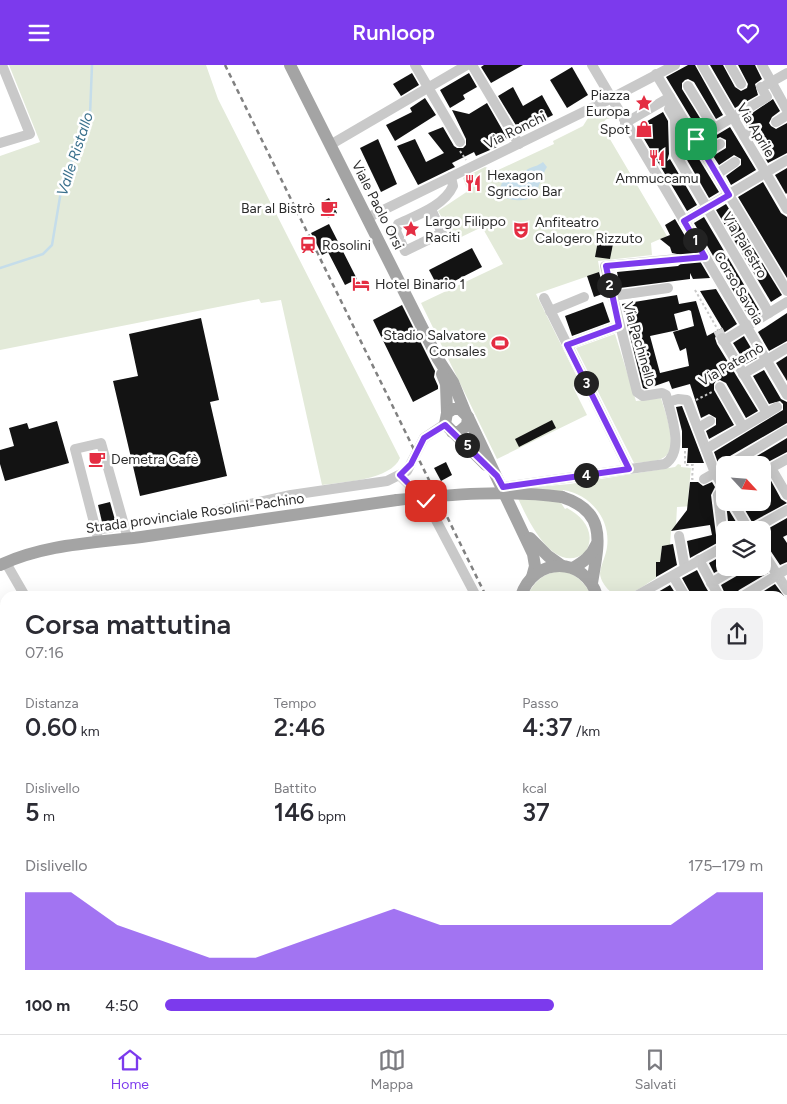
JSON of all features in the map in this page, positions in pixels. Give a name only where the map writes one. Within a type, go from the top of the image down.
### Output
[{"type":"main road","name":"Viale Paolo Orsi","points":[[290,65],[438,359]]},
{"type":"main road","points":[[438,359],[452,382],[534,554],[535,565],[532,577]]},
{"type":"main road","points":[[438,359],[446,383],[448,423],[497,476]]},
{"type":"main road","points":[[457,409],[467,416],[468,425],[463,430],[448,423],[457,409]]},
{"type":"main road","name":"Strada provinciale Rosolini-Pachino","points":[[3,564],[48,548],[97,536],[128,539],[397,500],[457,494],[489,493],[562,497],[580,504],[589,511],[597,529],[598,538]]},
{"type":"main road","points":[[524,532],[548,556],[584,574],[594,589]]},
{"type":"main road","points":[[524,591],[532,577],[546,568],[567,567],[592,554],[598,538]]},
{"type":"main road","points":[[594,589],[598,538]]},
{"type":"street","points":[[0,143],[30,134],[2,65]]},
{"type":"street","points":[[415,65],[460,142]]},
{"type":"street","points":[[330,145],[466,65]]},
{"type":"street","points":[[472,65],[519,144]]},
{"type":"street","name":"Corso Savoia","points":[[592,65],[766,360],[783,402]]},
{"type":"street","name":"Via Ronchi","points":[[367,218],[612,98],[674,65]]},
{"type":"street","name":"Via Aprile","points":[[702,65],[787,209]]},
{"type":"street","points":[[730,65],[741,84]]},
{"type":"street","points":[[762,65],[787,110]]},
{"type":"street","points":[[696,139],[767,97],[759,89],[787,73]]},
{"type":"street","points":[[656,74],[670,102],[696,139],[787,291]]},
{"type":"street","points":[[688,86],[714,128]]},
{"type":"street","points":[[626,123],[670,102]]},
{"type":"street","name":"Via Palestro","points":[[670,102],[675,119],[676,155],[769,313]]},
{"type":"street","points":[[776,122],[787,115]]},
{"type":"street","points":[[744,136],[755,131]]},
{"type":"street","points":[[704,153],[720,144]]},
{"type":"street","points":[[684,221],[787,160]]},
{"type":"street","points":[[717,174],[734,162]]},
{"type":"street","points":[[380,243],[396,231],[398,224],[431,209],[451,192],[453,186],[451,177]]},
{"type":"street","points":[[396,231],[405,251],[442,233],[431,209]]},
{"type":"street","name":"Via Pachinello","points":[[668,402],[666,395],[662,393],[643,396],[637,392],[619,326],[606,266],[677,259]]},
{"type":"street","points":[[612,295],[668,288]]},
{"type":"street","points":[[550,311],[584,297]]},
{"type":"street","points":[[544,298],[629,469]]},
{"type":"street","points":[[766,413],[721,336],[747,327],[787,302]]},
{"type":"street","points":[[567,345],[619,326]]},
{"type":"street","name":"Via Paternò","points":[[743,374],[787,348]]},
{"type":"street","points":[[720,387],[743,427]]},
{"type":"street","points":[[503,487],[665,464],[670,461],[675,451],[675,434],[668,402],[684,399],[690,403],[715,473],[704,479]]},
{"type":"street","points":[[706,449],[783,402]]},
{"type":"street","points":[[698,428],[710,421]]},
{"type":"street","points":[[218,511],[291,495],[388,481],[400,475],[411,464],[424,438],[448,423]]},
{"type":"street","points":[[743,456],[787,430]]},
{"type":"street","points":[[124,525],[97,536],[75,449],[102,443],[128,539]]},
{"type":"street","points":[[785,488],[771,468],[787,459]]},
{"type":"street","points":[[400,475],[426,501],[473,591]]},
{"type":"street","points":[[767,521],[787,510]]},
{"type":"street","points":[[679,536],[686,568]]},
{"type":"street","points":[[655,591],[673,576],[716,551]]},
{"type":"street","points":[[699,560],[716,591]]},
{"type":"street","points":[[771,560],[783,572],[787,590]]},
{"type":"street","points":[[3,564],[22,591]]},
{"type":"street","points":[[755,591],[783,572]]},
{"type":"street","points":[[673,576],[682,591]]},
{"type":"street","points":[[711,583],[723,576]]},
{"type":"path","points":[[460,142],[456,144],[470,168]]},
{"type":"path","points":[[677,259],[705,257]]},
{"type":"path","points":[[695,290],[721,336]]},
{"type":"path","name":"Via Paternò","points":[[690,403],[720,387]]},
{"type":"path","points":[[675,451],[685,451],[685,465],[693,465],[692,479],[704,479]]},
{"type":"green space","points":[[9,65],[206,65],[218,99],[400,458],[395,465],[387,471],[366,479],[322,485],[281,300],[261,303],[259,299],[0,350],[0,156],[40,142]]},
{"type":"green space","points":[[608,109],[612,110],[617,119],[606,119],[603,126],[604,129],[667,236],[651,243],[652,255],[598,261],[600,272],[536,294],[580,383],[573,387],[587,415],[497,459],[421,303],[503,264],[482,227],[455,240],[438,211],[468,191],[463,178],[485,167],[496,171],[554,144],[553,141],[583,126],[588,118]]},
{"type":"green space","points":[[615,334],[636,401],[661,398],[671,440],[667,455],[661,459],[634,463],[576,348]]},
{"type":"green space","points":[[678,464],[681,467],[691,468],[688,499],[695,500],[695,506],[677,507],[676,525],[671,531],[670,545],[662,546],[660,562],[656,562],[656,578],[635,591],[611,591],[601,579],[601,566],[606,550],[606,527],[597,509],[590,502],[573,492],[563,490],[561,503],[565,509],[567,508],[579,516],[587,527],[590,539],[585,553],[573,558],[561,556],[540,539],[514,489],[570,484],[675,467]]},
{"type":"green space","points":[[564,571],[574,575],[589,591],[530,591],[542,577]]},
{"type":"water","points":[[543,162],[547,167],[537,191],[533,195],[523,200],[510,199],[504,196],[500,189],[503,179],[516,178],[528,169]]},
{"type":"building","points":[[484,65],[523,65],[491,83],[481,67]]},
{"type":"building","points":[[688,65],[695,65],[723,115],[716,119],[694,82],[688,79],[685,80],[682,83],[682,89],[705,126],[698,130],[666,77]]},
{"type":"building","points":[[710,65],[723,65],[735,87],[741,91],[747,88],[748,84],[738,65],[755,65],[762,79],[755,84],[758,95],[735,108]]},
{"type":"building","points":[[572,67],[588,95],[567,108],[550,80]]},
{"type":"building","points":[[412,73],[419,85],[401,96],[393,84]]},
{"type":"building","points":[[469,73],[477,87],[463,95],[465,99],[450,108],[440,90]]},
{"type":"building","points":[[513,87],[523,106],[542,95],[553,115],[520,132],[498,96]]},
{"type":"building","points":[[425,98],[436,115],[395,141],[386,125],[412,112],[410,108]]},
{"type":"building","points":[[773,99],[780,111],[772,117],[769,123],[776,129],[787,123],[787,153],[768,163],[754,139],[761,135],[761,128],[755,124],[747,127],[742,120]]},
{"type":"building","points":[[487,103],[507,138],[496,145],[497,147],[476,156],[474,152],[452,163],[455,167],[418,185],[397,146],[415,139],[426,162],[444,153],[428,133],[443,127],[454,146],[463,148],[466,145],[466,139],[452,110],[469,114]]},
{"type":"building","points":[[663,112],[668,121],[669,154],[667,161],[670,159],[697,205],[687,211],[637,127]]},
{"type":"building","points":[[730,127],[756,170],[731,185],[726,176],[741,165],[741,159],[734,155],[719,165],[713,156],[726,148],[726,140],[720,137],[706,144],[705,142]]},
{"type":"building","points":[[378,139],[397,184],[381,192],[360,148]]},
{"type":"building","points":[[691,146],[719,192],[709,198],[683,153],[683,151]]},
{"type":"building","points":[[787,168],[787,193],[786,194],[775,175]]},
{"type":"building","points":[[763,182],[781,213],[787,217],[787,278],[738,197]]},
{"type":"building","name":"Bar al Bistrò","points":[[329,198],[337,213],[328,218],[320,203]]},
{"type":"building","points":[[726,204],[782,295],[771,302],[716,210]]},
{"type":"building","points":[[704,217],[759,310],[748,316],[694,223]]},
{"type":"building","points":[[675,219],[710,278],[693,279],[690,273],[690,279],[620,288],[617,272],[678,266],[683,262],[682,255],[672,253],[670,247],[660,239],[670,235],[665,225]]},
{"type":"building","points":[[329,224],[357,279],[345,285],[328,252],[322,255],[311,233]]},
{"type":"building","points":[[598,241],[613,244],[610,259],[595,257]]},
{"type":"building","points":[[472,248],[482,267],[439,289],[429,270]]},
{"type":"building","points":[[599,272],[605,293],[594,297],[587,276]]},
{"type":"building","points":[[716,289],[737,324],[725,332],[718,332],[715,338],[758,411],[746,418],[726,383],[720,380],[716,381],[714,390],[734,425],[709,439],[706,431],[716,425],[716,418],[709,414],[701,418],[690,384],[672,389],[669,381],[646,389],[643,388],[622,304],[677,295],[679,304],[696,301],[707,336],[722,328],[700,291]],"holes":[[[691,311],[694,326],[673,332],[680,351],[686,348],[689,366],[660,373],[650,336],[678,330],[674,314]]]},
{"type":"building","points":[[603,302],[610,322],[572,336],[565,316]]},
{"type":"building","points":[[402,305],[435,371],[434,377],[438,386],[438,389],[413,402],[373,320]]},
{"type":"building","points":[[787,313],[787,341],[769,351],[758,332]]},
{"type":"building","points":[[201,318],[219,400],[210,402],[227,476],[140,496],[113,381],[138,376],[129,334]]},
{"type":"building","points":[[744,336],[757,358],[746,364],[733,343]]},
{"type":"building","points":[[787,356],[787,381],[776,363]]},
{"type":"building","points":[[764,370],[781,399],[787,402],[787,423],[730,456],[716,458],[714,452],[783,410],[783,404],[780,401],[769,404],[753,376]]},
{"type":"building","points":[[682,406],[704,463],[687,463],[688,448],[682,448],[682,431],[676,407]]},
{"type":"building","points":[[552,420],[556,428],[519,447],[515,439]]},
{"type":"building","points":[[57,421],[69,463],[5,481],[0,464],[0,450],[14,446],[9,428],[27,423],[29,429]]},
{"type":"building","points":[[787,438],[787,452],[771,460],[771,456],[757,456]]},
{"type":"building","points":[[446,462],[452,475],[441,481],[434,468]]},
{"type":"building","points":[[771,481],[781,499],[787,503],[751,521],[746,511],[771,511]]},
{"type":"building","points":[[690,482],[698,482],[703,486],[712,482],[715,487],[711,495],[716,544],[690,558],[687,541],[712,535],[710,525],[671,531],[687,510]]},
{"type":"building","points":[[110,502],[115,520],[102,522],[98,505]]},
{"type":"building","points":[[727,511],[729,511],[736,521],[728,521]]},
{"type":"building","points":[[787,518],[787,535],[783,537],[787,543],[787,562],[780,565],[771,552],[771,527]]},
{"type":"building","points":[[673,544],[677,565],[656,577],[656,562],[660,562],[662,546]]},
{"type":"building","points":[[716,559],[716,572],[714,573],[709,563]]},
{"type":"building","points":[[697,570],[708,591],[689,591],[682,578]]},
{"type":"building","points":[[737,576],[763,576],[738,591],[724,591],[721,585]]},
{"type":"building","points":[[775,584],[780,591],[764,591]]},
{"type":"building","points":[[670,585],[674,591],[660,591]]},
{"type":"waterway","name":"Valle Ristallo","points":[[0,268],[43,254],[52,245],[62,185],[90,115],[92,65]]},
{"type":"tunnel","points":[[718,330],[722,338]]},
{"type":"railway","points":[[225,65],[484,591]]},
{"type":"place","name":"Piazza Europa","points":[[644,103]]},
{"type":"place","name":"Spot","points":[[644,129]]},
{"type":"place","name":"Ammuccamu","points":[[657,158]]},
{"type":"place","name":"Hexagon Sgriccio Bar","points":[[473,183]]},
{"type":"place","name":"Bar al Bistrò","points":[[329,208]]},
{"type":"place","name":"Largo Filippo Raciti","points":[[411,229]]},
{"type":"place","name":"Anfiteatro Calogero Rizzuto","points":[[521,230]]},
{"type":"place","name":"Rosolini","points":[[308,245]]},
{"type":"place","name":"Hotel Binario 1","points":[[361,284]]},
{"type":"place","name":"Stadio Salvatore Consales","points":[[500,343]]},
{"type":"place","name":"Demetra Cafè","points":[[97,459]]},
{"type":"route","points":[[426,501],[400,475],[407,471],[424,438],[445,425],[497,476],[503,487],[629,469],[567,345],[619,326],[606,266],[705,257],[684,221],[729,195],[696,139]]}]
